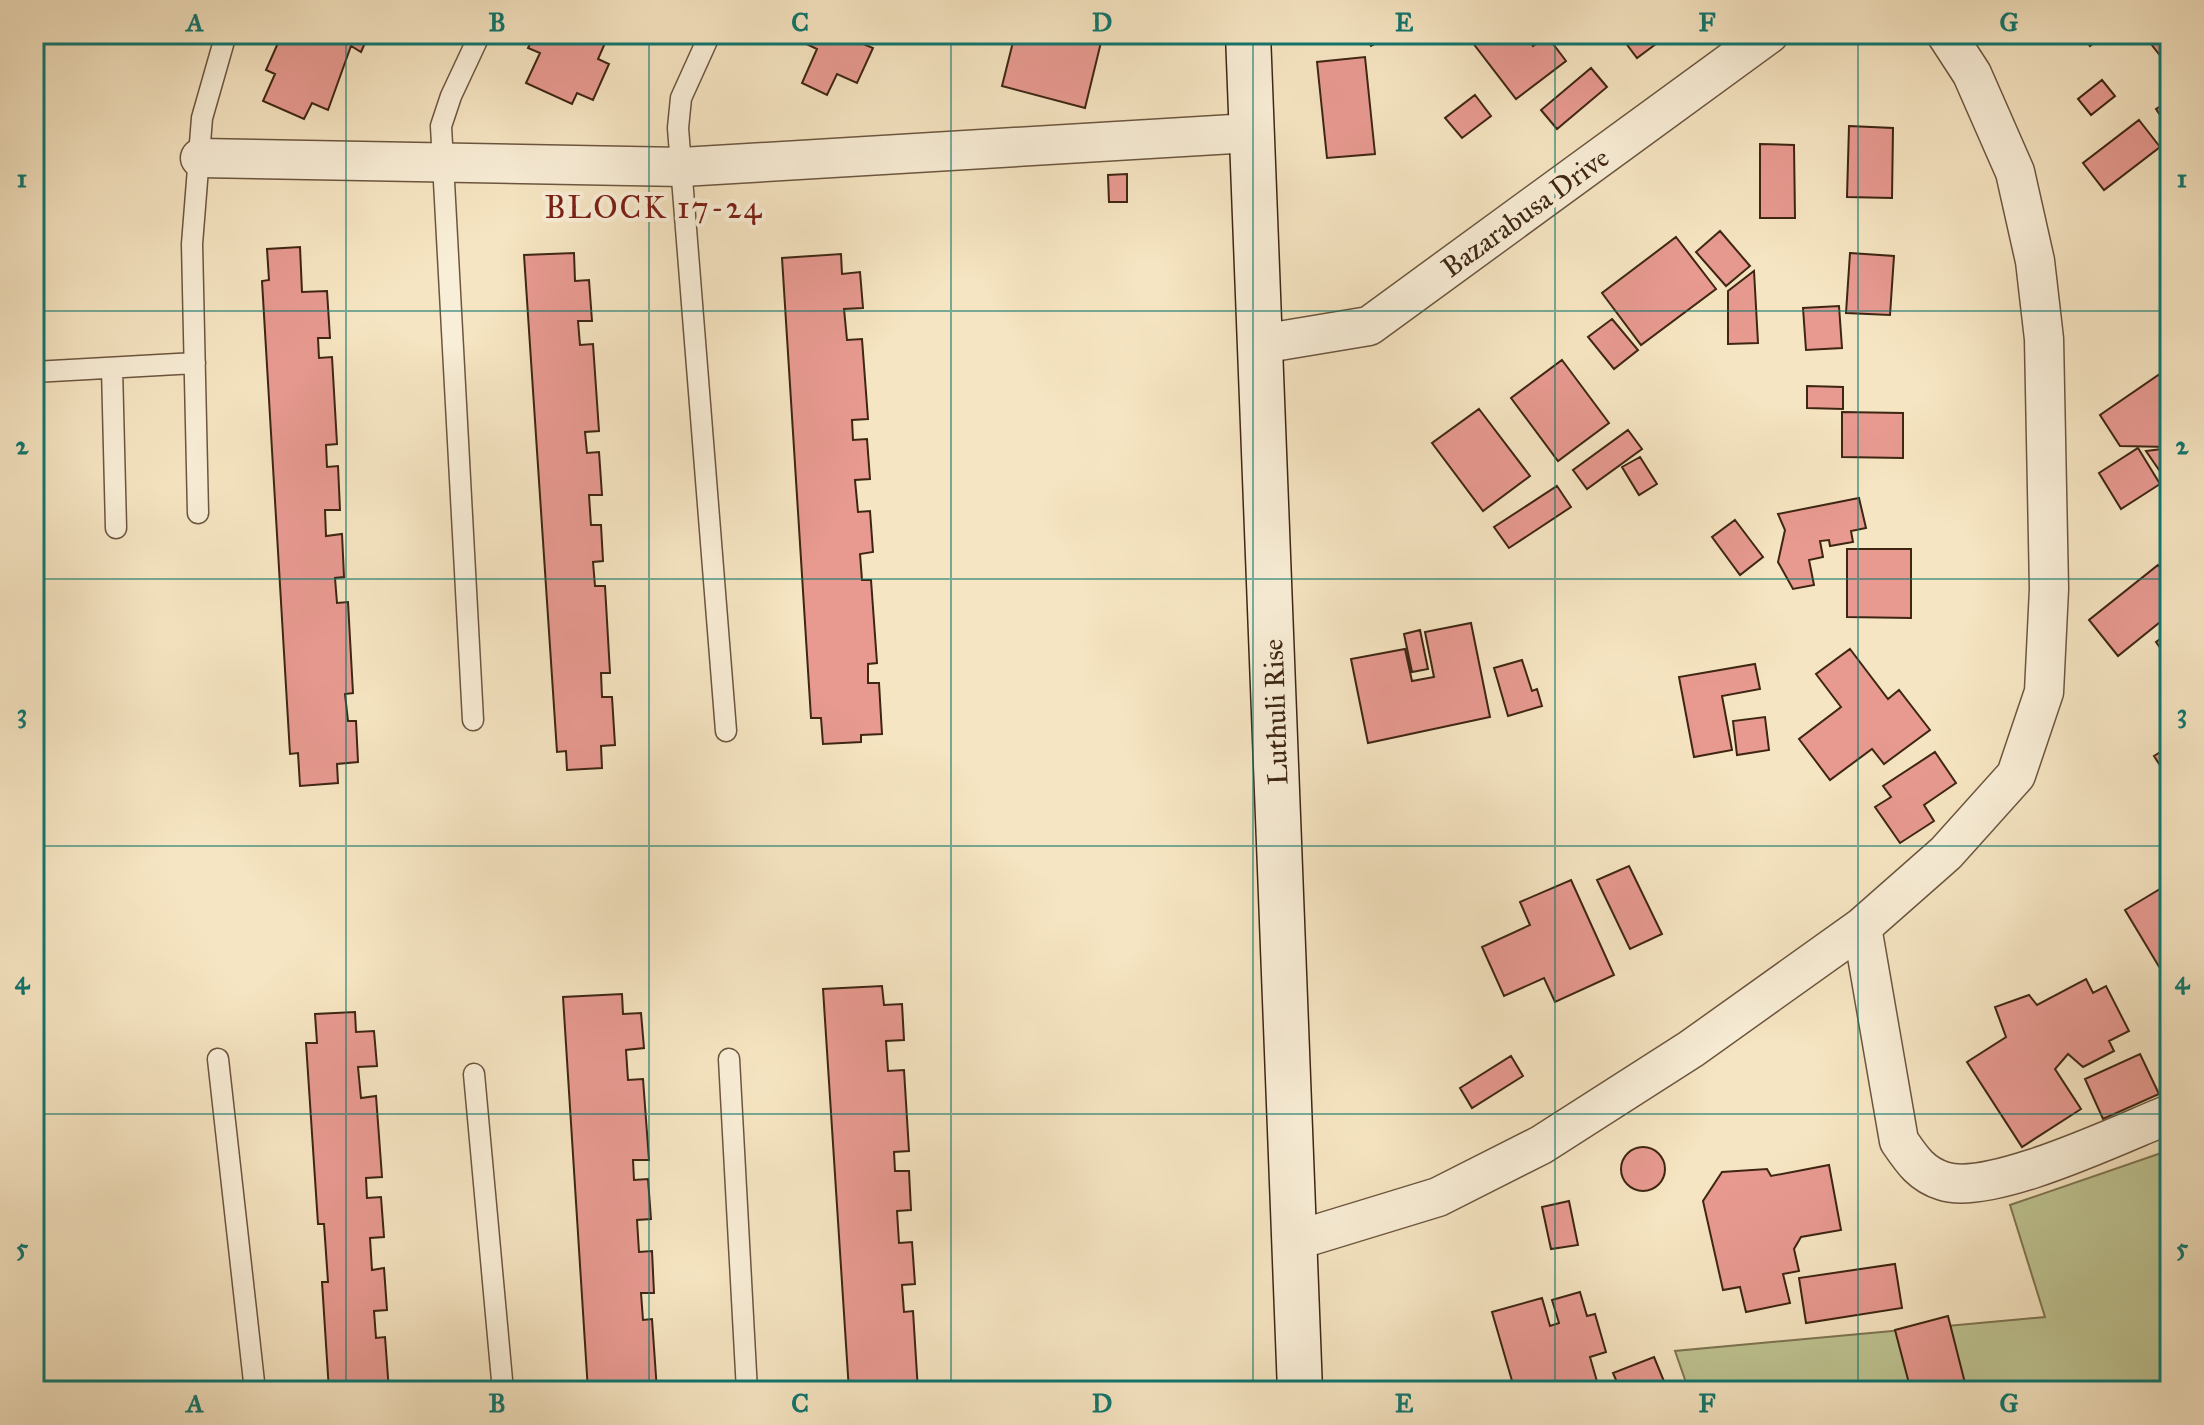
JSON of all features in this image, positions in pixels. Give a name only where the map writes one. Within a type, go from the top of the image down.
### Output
[{"type":"street","name":"Luthuli Rise","points":[[1248,34],[1300,1391]]},
{"type":"street","name":"Bazarabusa Drive","points":[[1261,344],[1369,326],[1769,34]]},
{"type":"street","points":[[1294,1241],[1438,1197],[1541,1145],[1691,1049],[1862,927],[1946,853],[2016,775],[2044,692],[2049,589],[2044,354],[2035,261],[2015,172],[1972,74],[1946,34]]},
{"type":"street","points":[[200,158],[682,167],[1250,133]]},
{"type":"street","points":[[1862,927],[1899,1141],[1919,1170],[1945,1182],[1975,1185],[2035,1167],[2170,1114]]},
{"type":"lane","points":[[198,513],[192,244],[202,118],[226,34]]},
{"type":"lane","points":[[473,720],[441,126],[480,34]]},
{"type":"lane","points":[[710,34],[681,98],[678,128],[726,731]]},
{"type":"lane","points":[[34,372],[195,363]]},
{"type":"lane","points":[[112,368],[116,528]]},
{"type":"lane","points":[[218,1059],[255,1391]]},
{"type":"lane","points":[[729,1059],[747,1391]]},
{"type":"lane","points":[[474,1074],[503,1391]]},
{"type":"green space","points":[[2170,1150],[2170,1391],[1689,1391],[1675,1351],[2045,1317],[2010,1205]]},
{"type":"building","points":[[282,34],[369,34],[361,52],[351,46],[328,110],[312,103],[304,119],[263,101],[275,74],[266,70]]},
{"type":"building","points":[[535,34],[609,34],[598,59],[609,64],[593,100],[577,93],[572,104],[526,83],[540,53],[528,48]]},
{"type":"building","points":[[799,34],[867,34],[863,44],[873,48],[857,83],[837,74],[827,95],[802,83],[817,49],[796,39]]},
{"type":"building","points":[[1015,34],[1103,34],[1085,108],[1002,86]]},
{"type":"building","points":[[1364,34],[1393,34],[1371,46]]},
{"type":"building","points":[[1466,34],[1524,34],[1533,46],[1547,36],[1566,61],[1516,99]]},
{"type":"building","points":[[1619,34],[1662,34],[1664,38],[1637,58]]},
{"type":"building","points":[[2081,34],[2105,34],[2090,46]]},
{"type":"building","points":[[2164,34],[2170,34],[2169,67],[2151,44]]},
{"type":"building","points":[[1365,57],[1375,154],[1327,158],[1317,62]]},
{"type":"building","points":[[1591,68],[1607,87],[1557,129],[1541,110]]},
{"type":"building","points":[[2102,80],[2115,96],[2091,115],[2078,99]]},
{"type":"building","points":[[1475,95],[1491,116],[1462,138],[1445,118]]},
{"type":"building","points":[[2170,100],[2170,130],[2156,109]]},
{"type":"building","points":[[2139,120],[2160,147],[2104,190],[2083,163]]},
{"type":"building","points":[[1849,126],[1893,128],[1892,198],[1847,197]]},
{"type":"building","points":[[1760,144],[1794,145],[1795,218],[1760,218]]},
{"type":"building","points":[[1127,174],[1127,202],[1109,202],[1108,175]]},
{"type":"building","points":[[1720,231],[1750,266],[1726,286],[1696,252]]},
{"type":"building","points":[[1676,237],[1716,289],[1641,345],[1602,293]]},
{"type":"building","points":[[300,247],[302,292],[327,291],[330,338],[318,338],[319,358],[332,357],[337,444],[326,445],[327,467],[338,466],[340,510],[325,510],[326,536],[342,534],[344,577],[335,578],[337,603],[348,602],[353,693],[345,694],[348,721],[356,721],[358,762],[337,764],[338,783],[300,786],[298,753],[290,754],[262,281],[269,280],[267,249]]},
{"type":"building","points":[[574,253],[575,281],[589,280],[592,321],[578,321],[580,345],[593,344],[599,431],[585,432],[587,453],[599,452],[602,495],[589,495],[591,525],[601,525],[603,561],[593,562],[595,586],[605,586],[610,673],[601,673],[602,697],[612,697],[615,745],[601,746],[602,768],[567,770],[566,751],[557,752],[524,255]]},
{"type":"building","points":[[1850,253],[1894,256],[1890,315],[1846,313]]},
{"type":"building","points":[[841,254],[842,274],[860,272],[863,308],[844,309],[847,340],[862,339],[868,419],[852,420],[853,440],[867,439],[870,479],[855,480],[858,512],[870,511],[873,552],[860,554],[862,580],[871,580],[877,663],[868,664],[868,683],[879,683],[882,734],[861,735],[861,742],[823,744],[821,718],[811,718],[782,258]]},
{"type":"building","points":[[1754,271],[1758,343],[1728,344],[1728,291]]},
{"type":"building","points":[[1839,306],[1842,348],[1806,350],[1803,308]]},
{"type":"building","points":[[1612,319],[1638,350],[1614,369],[1588,337]]},
{"type":"building","points":[[1562,360],[1609,423],[1558,461],[1511,398]]},
{"type":"building","points":[[2170,367],[2170,447],[2120,446],[2100,415]]},
{"type":"building","points":[[1807,386],[1843,387],[1843,409],[1807,408]]},
{"type":"building","points":[[1479,409],[1530,476],[1483,511],[1432,443]]},
{"type":"building","points":[[1842,412],[1903,413],[1903,458],[1842,457]]},
{"type":"building","points":[[1628,430],[1642,449],[1587,489],[1573,470]]},
{"type":"building","points":[[2138,448],[2160,484],[2121,509],[2099,473]]},
{"type":"building","points":[[2170,448],[2170,482],[2168,483],[2146,451]]},
{"type":"building","points":[[1640,457],[1657,484],[1639,495],[1622,467]]},
{"type":"building","points":[[1557,486],[1571,507],[1509,548],[1494,527]]},
{"type":"building","points":[[1859,498],[1866,528],[1851,531],[1853,542],[1830,546],[1829,540],[1820,541],[1823,557],[1809,560],[1814,585],[1793,589],[1778,562],[1785,530],[1778,514]]},
{"type":"building","points":[[1735,520],[1763,557],[1740,575],[1712,537]]},
{"type":"building","points":[[1847,549],[1911,549],[1911,618],[1847,617]]},
{"type":"building","points":[[2158,565],[2170,580],[2170,614],[2118,656],[2089,620]]},
{"type":"building","points":[[1471,623],[1490,717],[1368,743],[1351,659],[1405,649],[1412,681],[1434,677],[1425,632]]},
{"type":"building","points":[[1420,630],[1428,669],[1412,672],[1404,634]]},
{"type":"building","points":[[2170,632],[2170,662],[2156,642]]},
{"type":"building","points":[[1850,649],[1888,699],[1899,690],[1930,730],[1884,764],[1872,749],[1830,780],[1799,739],[1841,707],[1816,674]]},
{"type":"building","points":[[1522,660],[1532,691],[1537,689],[1542,706],[1508,716],[1494,668]]},
{"type":"building","points":[[1755,664],[1760,689],[1722,696],[1732,750],[1694,757],[1679,677]]},
{"type":"building","points":[[1765,717],[1769,750],[1737,755],[1733,721]]},
{"type":"building","points":[[2170,746],[2170,781],[2154,756]]},
{"type":"building","points":[[1935,752],[1956,783],[1924,805],[1934,821],[1900,843],[1875,807],[1891,797],[1883,786]]},
{"type":"building","points":[[1629,866],[1662,934],[1630,949],[1597,880]]},
{"type":"building","points":[[1571,880],[1614,975],[1555,1002],[1544,978],[1504,996],[1482,947],[1530,925],[1520,902]]},
{"type":"building","points":[[2170,883],[2170,985],[2125,910]]},
{"type":"building","points":[[2086,979],[2093,993],[2106,986],[2129,1031],[2109,1041],[2114,1051],[2083,1067],[2068,1054],[2055,1069],[2081,1109],[2022,1147],[1967,1062],[2006,1037],[1995,1007],[2029,995],[2037,1005]]},
{"type":"building","points":[[882,986],[884,1005],[902,1004],[904,1040],[886,1041],[888,1071],[904,1070],[909,1151],[894,1152],[895,1171],[909,1171],[911,1210],[897,1211],[899,1243],[912,1242],[915,1284],[902,1285],[904,1312],[913,1311],[918,1391],[849,1391],[823,989]]},
{"type":"building","points":[[622,994],[623,1014],[641,1013],[644,1048],[626,1050],[628,1080],[643,1079],[649,1160],[633,1160],[634,1180],[648,1179],[651,1219],[637,1220],[639,1252],[652,1251],[654,1293],[641,1293],[643,1320],[652,1319],[657,1391],[588,1391],[563,997]]},
{"type":"building","points":[[355,1012],[356,1032],[374,1031],[377,1066],[358,1067],[361,1098],[376,1096],[382,1177],[366,1178],[367,1198],[381,1197],[384,1237],[370,1238],[372,1270],[384,1268],[387,1310],[374,1311],[376,1338],[385,1337],[389,1391],[329,1391],[322,1282],[328,1282],[324,1224],[318,1224],[306,1043],[317,1043],[315,1014]]},
{"type":"building","points":[[2140,1054],[2159,1094],[2103,1119],[2085,1079]]},
{"type":"building","points":[[1511,1056],[1523,1076],[1472,1108],[1460,1088]]},
{"type":"building","points":[[1643,1147],[1658,1154],[1665,1169],[1658,1184],[1643,1191],[1628,1184],[1621,1169],[1628,1154]]},
{"type":"building","points":[[1829,1165],[1841,1230],[1801,1237],[1794,1249],[1799,1271],[1783,1274],[1790,1303],[1746,1312],[1740,1287],[1723,1290],[1703,1201],[1722,1172],[1767,1169],[1771,1176]]},
{"type":"building","points":[[1569,1201],[1578,1245],[1551,1249],[1542,1207]]},
{"type":"building","points":[[1895,1264],[1902,1308],[1806,1323],[1799,1278]]},
{"type":"building","points":[[1580,1292],[1587,1316],[1595,1314],[1606,1352],[1590,1357],[1598,1385],[1576,1391],[1515,1391],[1492,1312],[1542,1298],[1550,1326],[1559,1323],[1552,1300]]},
{"type":"building","points":[[1948,1316],[1967,1391],[1911,1391],[1895,1330]]},
{"type":"building","points":[[1654,1357],[1668,1391],[1608,1391],[1619,1387],[1613,1373]]},
{"type":"district","name":"BLOCK 17-24","points":[[654,207]]}]
